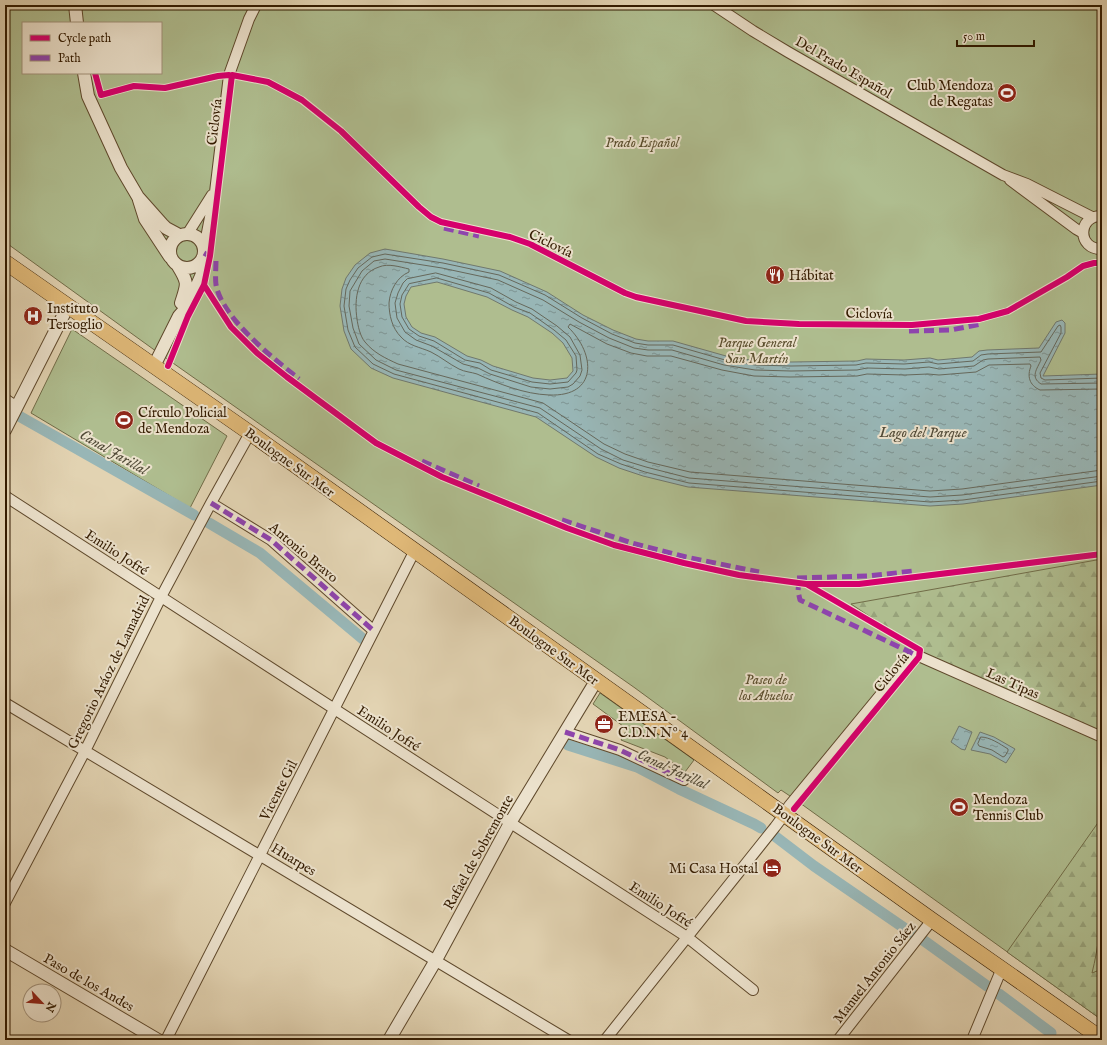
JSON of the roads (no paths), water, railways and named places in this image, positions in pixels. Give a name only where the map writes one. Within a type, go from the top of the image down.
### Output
[{"type":"main road","name":"Boulogne Sur Mer","points":[[5,262],[154,366],[932,920],[1102,1039]]},
{"type":"street","points":[[75,5],[77,22]]},
{"type":"street","points":[[179,316],[188,306],[202,274],[200,263],[204,253],[215,192],[229,75],[249,19],[256,5]]},
{"type":"street","name":"Del Prado Español","points":[[714,5],[788,52],[1003,175],[1027,184],[1097,216]]},
{"type":"street","points":[[84,74],[88,96],[121,168],[138,197],[166,228],[184,234],[197,236],[202,241],[204,248]]},
{"type":"street","name":"Del Prado Español","points":[[1003,175],[1020,189],[1083,233]]},
{"type":"street","points":[[200,263],[192,268],[182,268],[174,261],[169,250],[174,239],[184,234],[215,192]]},
{"type":"street","points":[[138,197],[145,219],[185,278],[187,289],[179,316],[154,366]]},
{"type":"street","points":[[1097,216],[1086,224],[1083,233],[1086,242],[1090,246],[1095,249],[1102,249]]},
{"type":"street","points":[[5,430],[68,306]]},
{"type":"street","points":[[5,399],[17,407]]},
{"type":"street","name":"Gregorio Aráoz de Lamadrid","points":[[5,903],[85,751],[161,597],[250,434]]},
{"type":"street","name":"Emilio Jofré","points":[[5,496],[686,936],[753,990]]},
{"type":"street","name":"Antonio Bravo","points":[[211,503],[271,540],[374,631]]},
{"type":"street","name":"Vicente Gil","points":[[166,1040],[414,552]]},
{"type":"street","name":"Las Tipas","points":[[784,814],[914,654],[1102,737]]},
{"type":"street","name":"Rafael de Sobremonte","points":[[389,1040],[436,960],[510,823],[596,681]]},
{"type":"street","name":"Huarpes","points":[[5,703],[568,1040]]},
{"type":"street","points":[[565,732],[620,750],[684,780]]},
{"type":"street","points":[[605,1040],[784,814]]},
{"type":"street","name":"Manuel Antonio Sáez","points":[[838,1040],[932,920]]},
{"type":"street","name":"Paso de los Andes","points":[[5,950],[158,1040]]},
{"type":"street","points":[[972,1040],[1002,968]]},
{"type":"water","name":"Lago del Parque","points":[[385,249],[500,271],[547,292],[583,315],[613,330],[636,339],[648,341],[673,341],[726,356],[756,361],[857,361],[866,359],[904,360],[930,358],[938,360],[972,357],[979,351],[1039,348],[1056,322],[1062,320],[1065,323],[1065,333],[1043,376],[1102,374],[1102,485],[963,504],[930,506],[688,487],[643,476],[619,468],[596,457],[536,417],[393,378],[371,368],[351,349],[344,331],[340,306],[342,289],[346,278],[355,265],[370,253]],"holes":[[[437,282],[487,297],[528,317],[552,333],[563,343],[572,358],[573,371],[567,378],[550,380],[533,378],[493,366],[481,360],[467,356],[435,337],[421,333],[412,327],[406,317],[404,304],[411,287]]]},
{"type":"water","points":[[959,726],[972,732],[965,750],[951,742]]},
{"type":"water","points":[[980,732],[994,737],[1015,749],[1006,763],[990,754],[971,750]]},
{"type":"waterway","name":"Canal Jarillal","points":[[19,416],[194,515]]},
{"type":"waterway","name":"Canal Jarillal","points":[[209,523],[260,553],[363,639]]},
{"type":"waterway","name":"Canal Jarillal","points":[[568,745],[637,767],[679,789],[761,828]]},
{"type":"waterway","name":"Canal Jarillal","points":[[776,837],[814,866],[913,934]]},
{"type":"waterway","name":"Canal Jarillal","points":[[923,940],[987,986]]},
{"type":"waterway","name":"Canal Jarillal","points":[[999,994],[1051,1033]]},
{"type":"place","name":"Club Mendoza de Regatas","points":[[1007,93]]},
{"type":"place","name":"Hábitat","points":[[775,275]]},
{"type":"place","name":"Instituto Tersoglio","points":[[33,316]]},
{"type":"place","name":"Círculo Policial de Mendoza","points":[[124,420]]},
{"type":"place","name":"EMESA - C.D.N Nº 4","points":[[604,724]]},
{"type":"place","name":"Mendoza Tennis Club","points":[[959,807]]},
{"type":"place","name":"Mi Casa Hostal","points":[[772,868]]},
{"type":"park label","name":"Prado Español","points":[[642,142]]},
{"type":"park label","name":"Parque General San Martín","points":[[757,350]]},
{"type":"park label","name":"Paseo de los Abuelos","points":[[766,688]]}]
